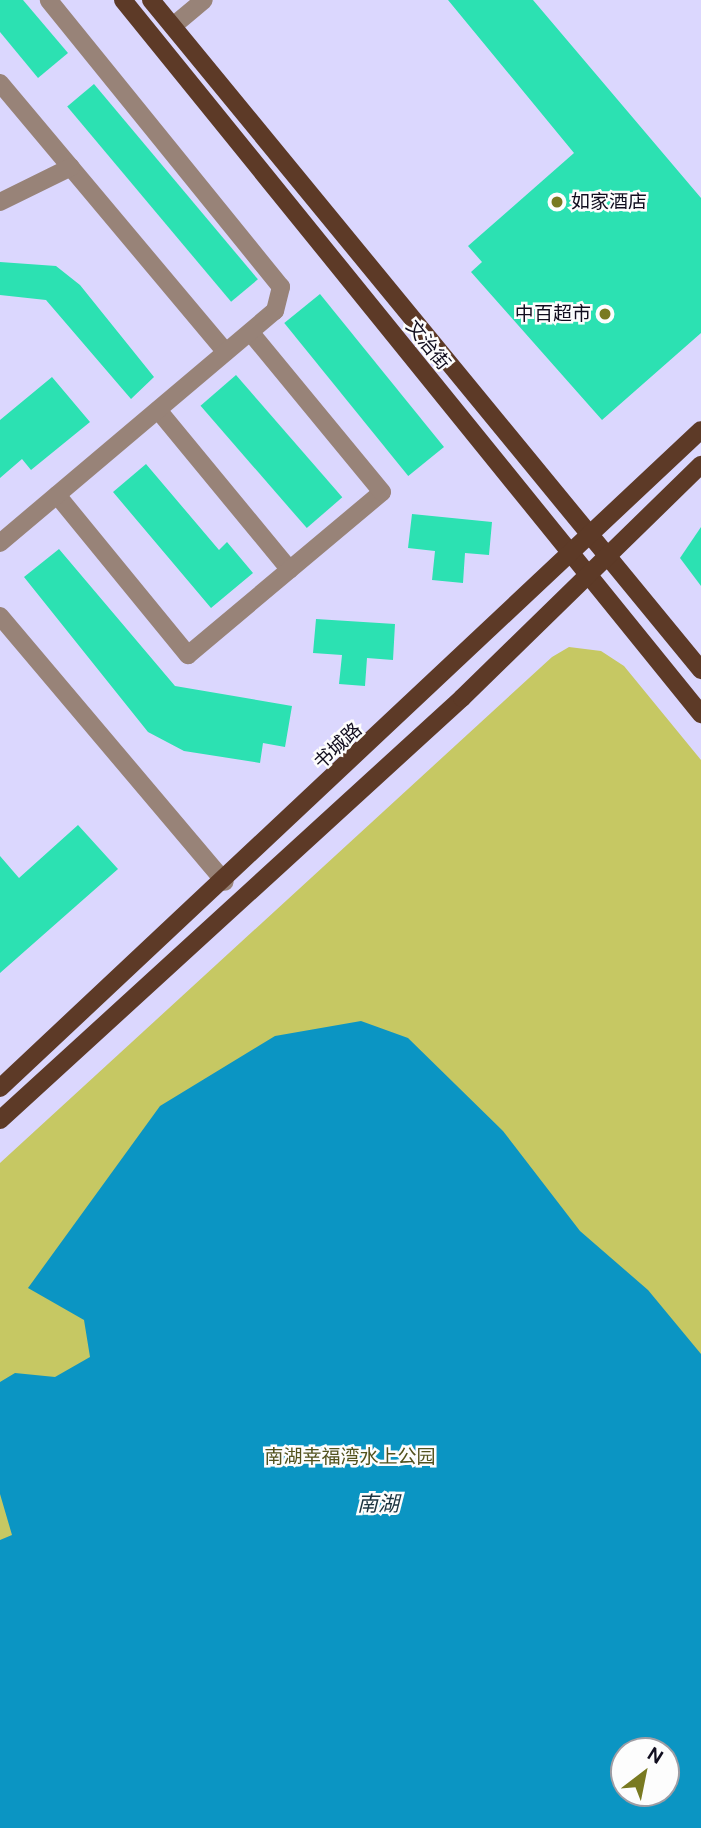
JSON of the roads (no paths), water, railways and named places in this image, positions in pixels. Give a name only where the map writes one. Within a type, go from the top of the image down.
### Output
[{"type":"main road","name":"文治街","points":[[123,0],[701,714]]},
{"type":"main road","name":"文治街","points":[[152,0],[701,670]]},
{"type":"main road","name":"书城路","points":[[0,1088],[225,882],[701,430]]},
{"type":"main road","points":[[0,1119],[462,698],[701,465]]},
{"type":"street","points":[[0,542],[275,311],[281,287],[276,275],[50,0]]},
{"type":"street","points":[[173,26],[204,0]]},
{"type":"street","points":[[0,83],[226,352]]},
{"type":"street","points":[[0,202],[71,167]]},
{"type":"street","points":[[57,495],[188,656],[290,570],[382,492],[250,332]]},
{"type":"street","points":[[158,410],[290,570]]},
{"type":"street","points":[[0,616],[225,882]]},
{"type":"water","name":"南湖","points":[[361,1021],[408,1038],[503,1131],[580,1231],[648,1290],[701,1354],[701,1828],[0,1828],[0,1540],[12,1535],[0,1494],[0,1382],[15,1373],[55,1377],[90,1357],[84,1320],[28,1288],[160,1106],[275,1036]]},
{"type":"place","name":"如家酒店","points":[[557,202]]},
{"type":"place","name":"中百超市","points":[[605,314]]},
{"type":"park label","name":"南湖幸福湾水上公园","points":[[350,1457]]}]
